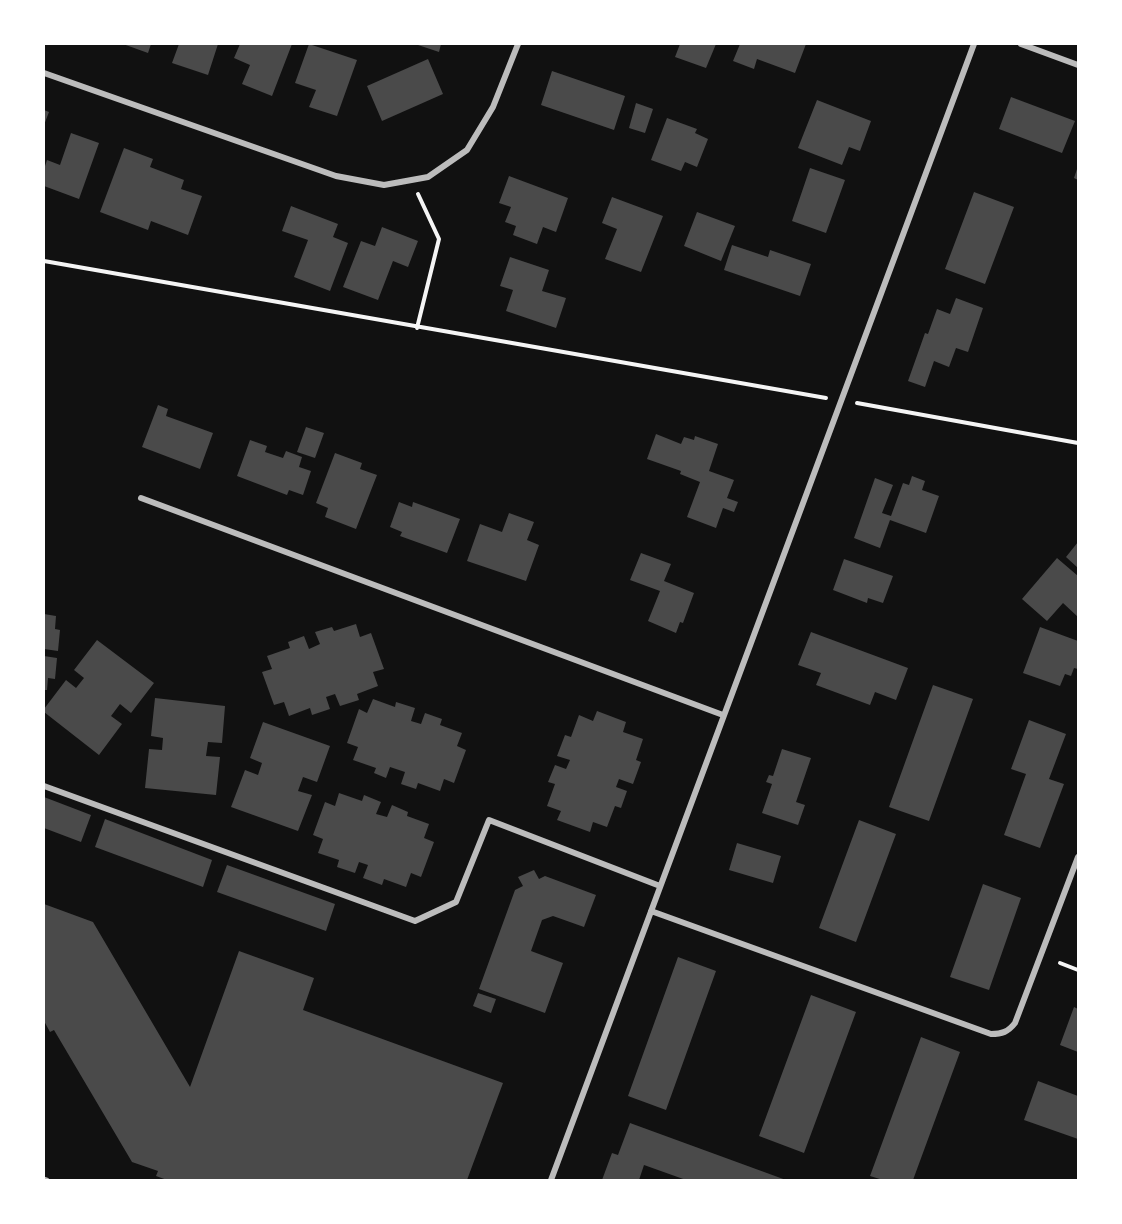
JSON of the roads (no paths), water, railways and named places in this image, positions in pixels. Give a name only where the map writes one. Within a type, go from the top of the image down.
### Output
[{"type":"street","points":[[44,73],[336,176],[384,185],[428,177],[466,150],[494,107],[518,44]]},
{"type":"street","points":[[551,1180],[974,44]]},
{"type":"street","points":[[1021,44],[1078,65]]},
{"type":"street","points":[[141,498],[723,715]]},
{"type":"street","points":[[44,786],[415,921],[456,902],[489,820],[660,886]]},
{"type":"street","points":[[651,911],[991,1034],[1001,1034],[1015,1023],[1078,856]]}]
